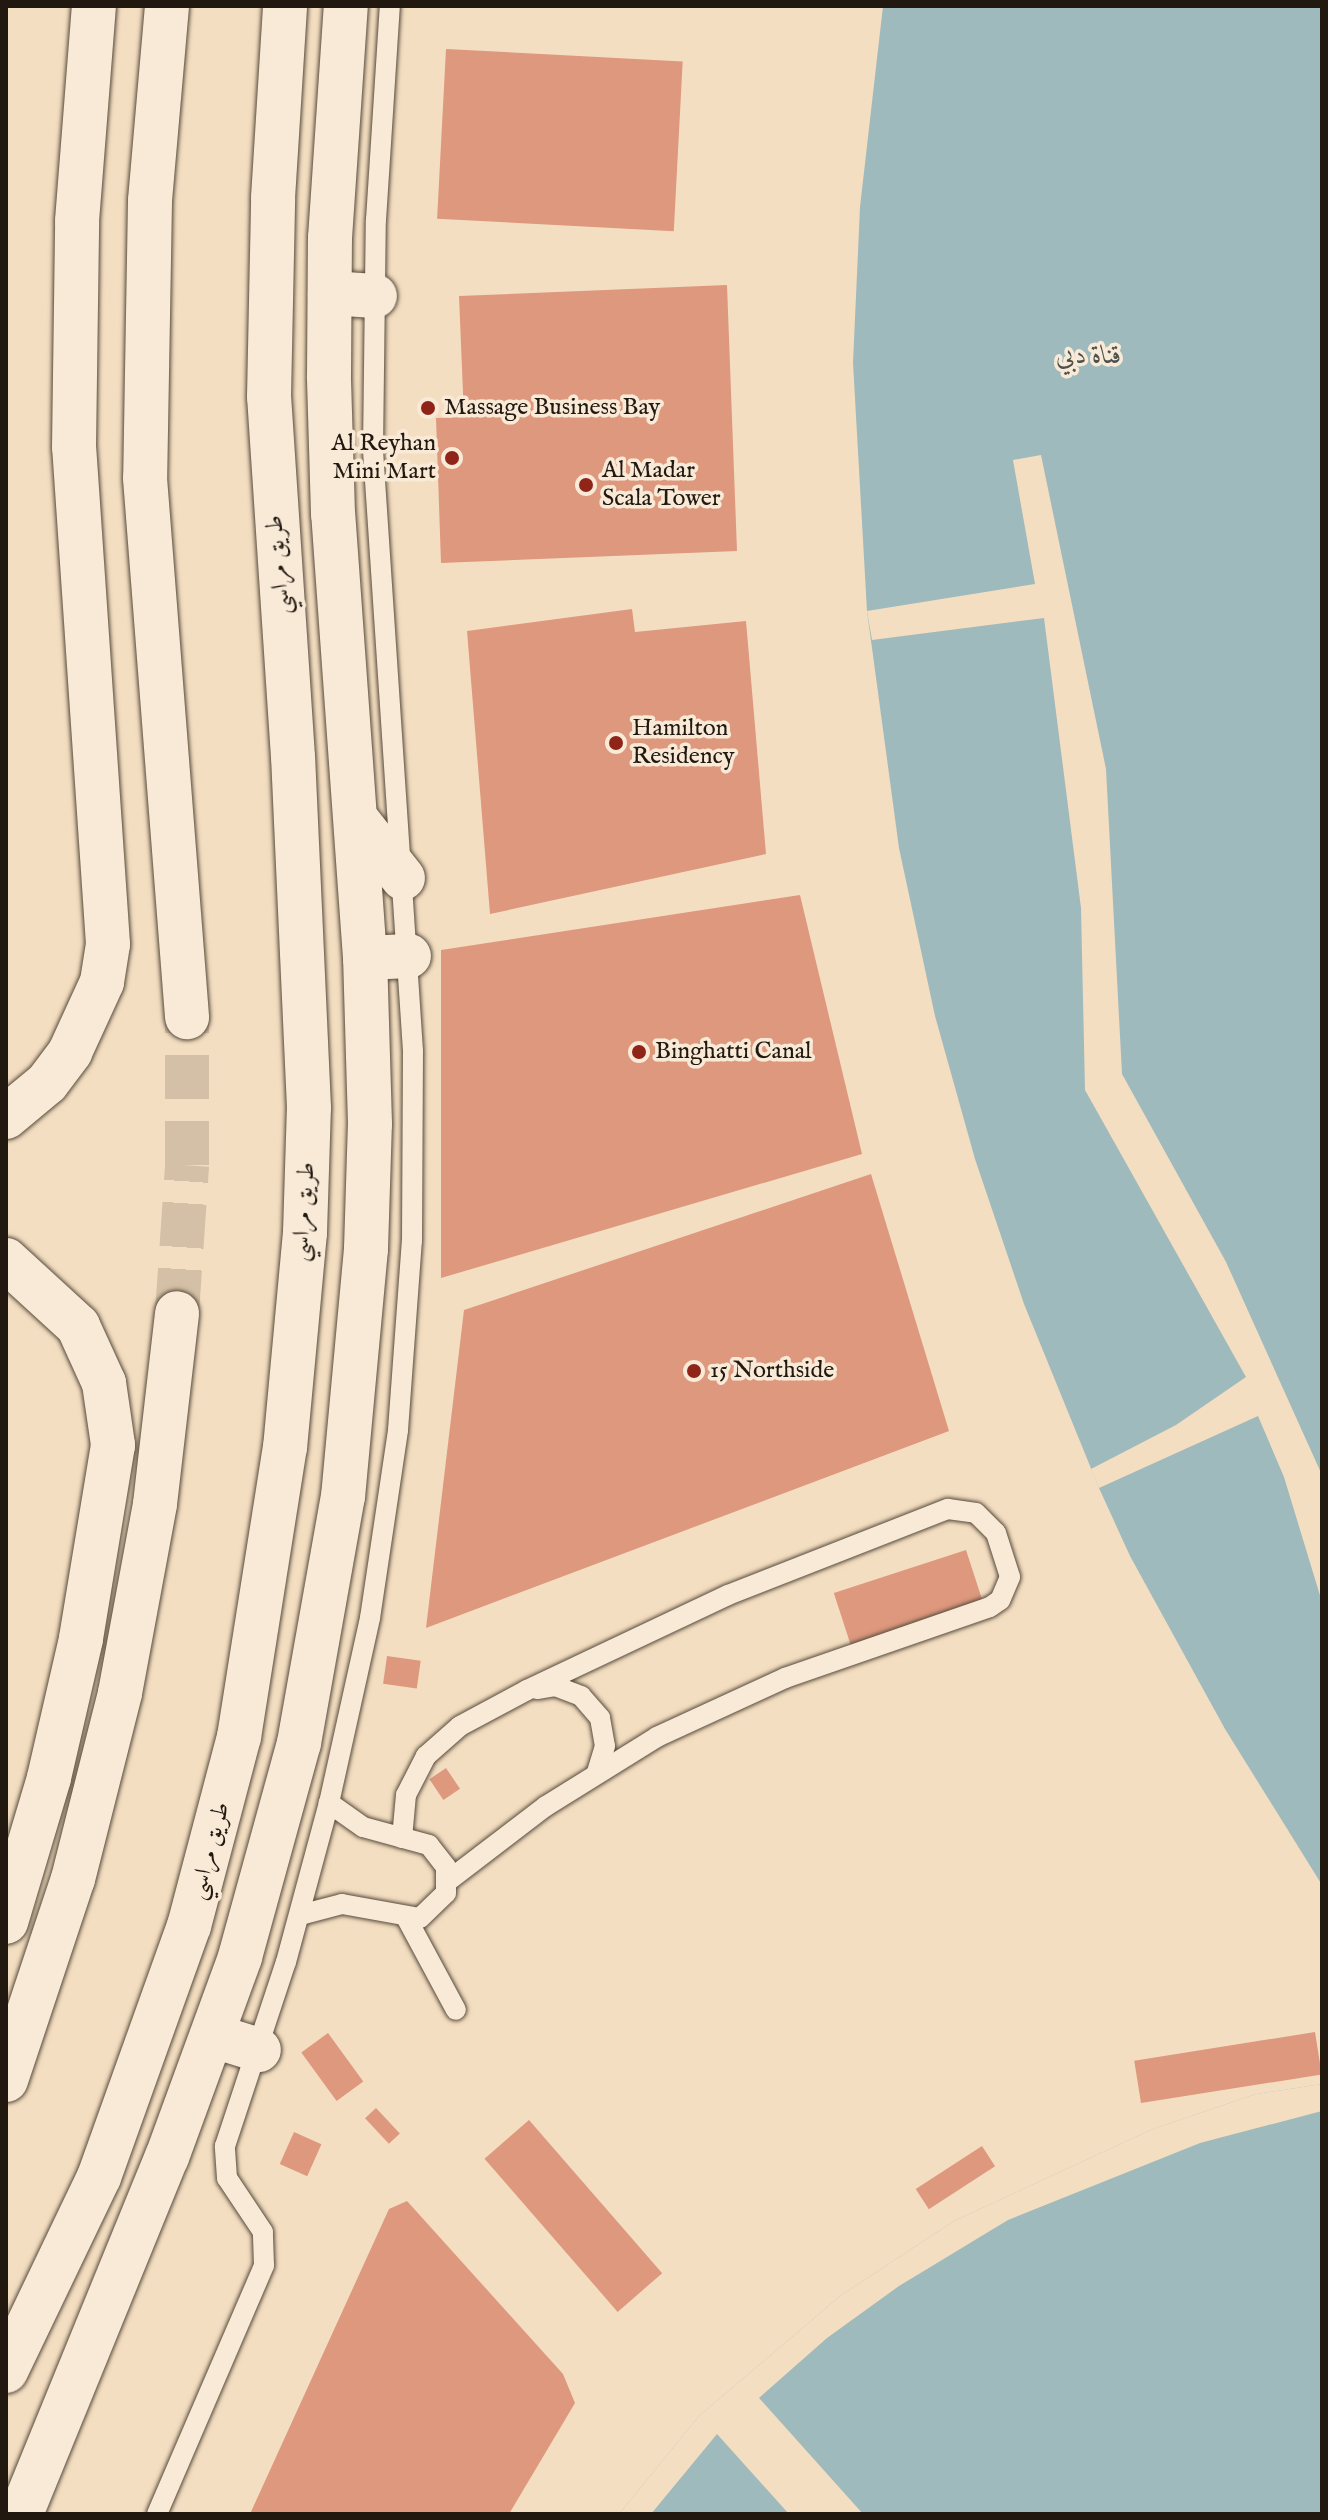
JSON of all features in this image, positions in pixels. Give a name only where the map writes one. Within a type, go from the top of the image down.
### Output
[{"type":"street","points":[[6,1117],[47,1083],[70,1052],[102,982],[108,944],[74,447],[77,221],[94,6]]},
{"type":"street","points":[[167,6],[148,245],[145,478],[187,1017]]},
{"type":"street","name":"طريق مراسي","points":[[6,2371],[63,2255],[130,2098],[216,1832],[258,1641],[285,1448],[305,1233],[309,1108],[293,757],[269,397],[278,97],[285,6]]},
{"type":"street","points":[[21,2514],[214,2036],[299,1743],[343,1497],[366,1249],[370,1124],[357,820],[333,514],[330,293],[346,6]]},
{"type":"street","points":[[330,293],[375,296]]},
{"type":"street","points":[[357,820],[403,878]]},
{"type":"street","points":[[365,958],[409,956]]},
{"type":"street","points":[[6,1260],[78,1326],[104,1383],[113,1445],[78,1652],[49,1778],[6,1922]]},
{"type":"street","points":[[6,2080],[73,1879],[120,1693],[155,1504],[177,1313]]},
{"type":"street","points":[[214,2036],[259,2050]]},
{"type":"lane","points":[[157,2514],[264,2265],[263,2232],[234,2192],[224,2162],[230,2130],[259,2050],[300,1915],[329,1803],[370,1618],[398,1430],[415,1146],[409,956],[376,548],[375,296],[390,6]]},
{"type":"lane","points":[[300,1915],[342,1904],[407,1919],[431,1912],[448,1881],[597,1773],[657,1737],[785,1678],[990,1607],[1000,1600],[1010,1577],[996,1533],[976,1513],[948,1509],[728,1595],[527,1690],[460,1726],[426,1756],[406,1795],[402,1838]]},
{"type":"lane","points":[[527,1690],[555,1686],[581,1696],[591,1707],[600,1718],[605,1746],[597,1773]]},
{"type":"lane","points":[[329,1803],[363,1827],[417,1840],[440,1855],[448,1881]]},
{"type":"lane","points":[[407,1919],[456,2010]]},
{"type":"water","name":"قناة دبي","points":[[883,6],[1322,6],[1322,1885],[1225,1729],[1130,1556],[1099,1488],[1024,1304],[975,1159],[935,1016],[899,848],[867,611],[853,363],[860,207]]},
{"type":"water","points":[[1322,2084],[1322,2514],[619,2514],[699,2416],[840,2296],[954,2221],[1153,2129],[1256,2094]]},
{"type":"pier","points":[[1041,455],[1106,769],[1122,1074],[1226,1262],[1322,1475],[1322,1602],[1284,1477],[1258,1416],[1099,1488],[1091,1469],[1176,1425],[1246,1377],[1085,1090],[1081,908],[1044,618],[872,640],[867,611],[1035,584],[1013,460]]},
{"type":"pier","points":[[1322,2084],[1322,2111],[1200,2143],[1008,2220],[899,2286],[827,2338],[759,2398],[863,2514],[789,2514],[717,2434],[651,2514],[619,2514],[699,2416],[840,2296],[954,2221],[1153,2129],[1256,2094]]},
{"type":"building","points":[[446,49],[683,61],[674,231],[437,219]]},
{"type":"building","name":"Al Madar Scala Tower","points":[[727,285],[737,551],[441,563],[436,418],[464,417],[459,296]]},
{"type":"building","name":"Hamilton Residency","points":[[632,609],[635,632],[746,621],[766,854],[490,914],[467,631]]},
{"type":"building","name":"Binghatti Canal","points":[[800,895],[862,1154],[441,1278],[441,950]]},
{"type":"building","name":"15 Northside","points":[[871,1174],[949,1431],[426,1628],[464,1310]]},
{"type":"building","points":[[966,1550],[984,1606],[852,1649],[834,1593]]},
{"type":"building","points":[[387,1656],[421,1661],[417,1688],[383,1684]]},
{"type":"building","points":[[446,1768],[460,1789],[443,1800],[429,1779]]},
{"type":"building","points":[[1315,2032],[1322,2074],[1141,2103],[1134,2061]]},
{"type":"building","points":[[328,2033],[363,2082],[337,2101],[301,2052]]},
{"type":"building","points":[[376,2108],[400,2134],[389,2144],[365,2118]]},
{"type":"building","points":[[529,2120],[662,2273],[618,2312],[484,2159]]},
{"type":"building","points":[[294,2132],[321,2144],[307,2176],[280,2164]]},
{"type":"building","points":[[982,2146],[995,2166],[929,2209],[916,2189]]},
{"type":"building","points":[[407,2201],[563,2374],[575,2403],[509,2514],[250,2514],[389,2209]]},
{"type":"tunnel","points":[[177,1313],[187,1165],[187,1017]]},
{"type":"place","name":"Massage Business Bay","points":[[428,408]]},
{"type":"place","name":"Al Reyhan Mini Mart","points":[[452,458]]},
{"type":"place","name":"Al Madar Scala Tower","points":[[586,485]]},
{"type":"place","name":"Hamilton Residency","points":[[616,743]]},
{"type":"place","name":"Binghatti Canal","points":[[639,1052]]},
{"type":"place","name":"15 Northside","points":[[694,1371]]}]
